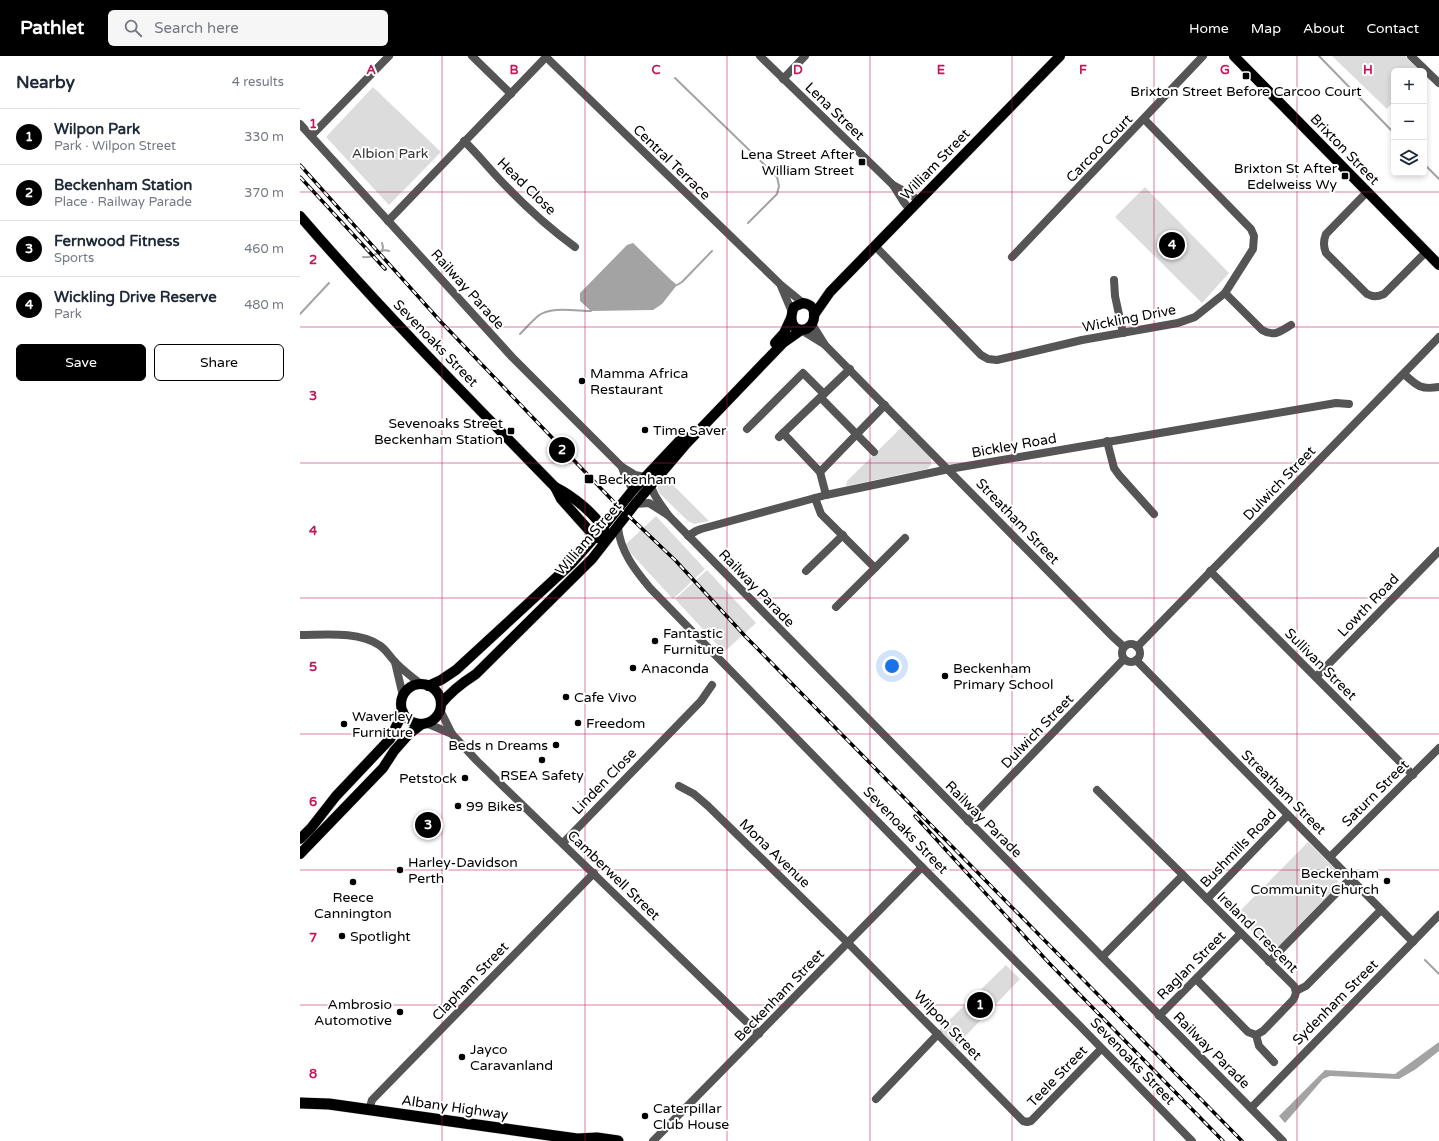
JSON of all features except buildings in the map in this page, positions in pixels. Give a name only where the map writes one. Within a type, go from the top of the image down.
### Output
[{"type":"highway","name":"Albany Highway","points":[[300,1096],[329,1104]]},
{"type":"highway","name":"Albany Highway","points":[[300,1103],[329,1104],[580,1140],[597,1138],[618,1141]]},
{"type":"main road","name":"William Street","points":[[425,685],[441,680],[456,670],[572,563],[633,490],[648,481],[783,344],[801,331],[807,329],[830,292],[1060,56]]},
{"type":"main road","name":"Brixton Street","points":[[1234,56],[1438,264]]},
{"type":"main road","name":"Sevenoaks Street","points":[[300,216],[336,258],[389,315],[555,487],[561,499],[595,537],[608,540]]},
{"type":"main road","name":"William Street","points":[[440,707],[448,695],[459,685],[476,674],[581,571],[618,527],[635,504],[648,481],[780,339],[794,308],[830,292]]},
{"type":"main road","points":[[805,303],[812,307],[813,319]]},
{"type":"main road","points":[[792,315],[793,326],[796,330],[801,331]]},
{"type":"main road","name":"Sevenoaks Street","points":[[555,487],[568,494],[603,527],[608,540]]},
{"type":"main road","points":[[300,854],[383,768],[394,751],[409,734],[433,720],[440,707],[438,694],[434,689],[425,685],[410,688],[403,696],[401,704],[403,712],[410,721],[416,724],[424,724]]},
{"type":"main road","points":[[300,839],[311,828],[336,796],[390,739],[403,712]]},
{"type":"street","points":[[311,136],[389,56]]},
{"type":"street","points":[[472,56],[511,94]]},
{"type":"street","points":[[388,221],[547,56]]},
{"type":"street","name":"Central Terrace","points":[[547,56],[781,285],[805,303]]},
{"type":"street","name":"Lena Street","points":[[760,56],[892,185],[902,201],[910,210]]},
{"type":"street","points":[[783,79],[805,56]]},
{"type":"street","name":"Carcoo Court","points":[[1012,257],[1203,56]]},
{"type":"street","points":[[1411,56],[1439,83]]},
{"type":"street","name":"Wickling Drive","points":[[875,246],[981,354],[988,359],[997,360],[1082,340],[1178,324],[1196,317],[1225,293],[1253,248],[1254,236],[1251,229],[1144,119]]},
{"type":"street","name":"Railway Parade","points":[[300,124],[512,357],[622,467],[634,475],[648,481],[655,497],[663,506],[668,515]]},
{"type":"street","name":"Head Close","points":[[464,141],[476,152],[503,184],[575,248]]},
{"type":"street","name":"Lena Street","points":[[892,185],[914,196],[919,201]]},
{"type":"street","points":[[1367,192],[1326,234],[1323,240],[1323,247],[1326,254],[1366,294],[1372,297],[1378,297],[1384,294],[1426,252]]},
{"type":"street","points":[[1114,280],[1114,296],[1123,333]]},
{"type":"street","name":"Central Terrace","points":[[781,285],[792,315]]},
{"type":"street","points":[[1225,293],[1262,330],[1268,334],[1280,332],[1291,325]]},
{"type":"street","name":"Streatham Street","points":[[813,319],[825,345]]},
{"type":"street","name":"Streatham Street","points":[[801,331],[825,345],[850,369],[1124,647]]},
{"type":"street","name":"Dulwich Street","points":[[1137,647],[1439,337]]},
{"type":"street","points":[[826,495],[820,472],[781,435],[850,369]]},
{"type":"street","points":[[747,429],[803,373],[857,435],[874,452]]},
{"type":"street","points":[[1404,374],[1417,386],[1427,389],[1439,387]]},
{"type":"street","name":"Bickley Road","points":[[688,536],[696,531],[826,495],[949,470],[1107,441],[1336,403],[1349,404]]},
{"type":"street","points":[[820,472],[885,405]]},
{"type":"street","points":[[1107,441],[1114,468],[1154,514]]},
{"type":"street","name":"Railway Parade","points":[[622,467],[624,476],[633,490]]},
{"type":"street","points":[[815,498],[821,514],[876,568]]},
{"type":"street","name":"Railway Parade","points":[[635,504],[649,503],[668,515],[1283,1141]]},
{"type":"street","name":"Sevenoaks Street","points":[[618,527],[621,541],[633,568],[650,588],[1192,1141]]},
{"type":"street","points":[[806,571],[843,535]]},
{"type":"street","points":[[836,607],[905,538]]},
{"type":"street","name":"Lowth Road","points":[[1316,677],[1439,551]]},
{"type":"street","name":"Sullivan Street","points":[[1210,571],[1413,775]]},
{"type":"street","points":[[300,635],[352,636],[367,638],[379,645],[389,653],[394,662],[403,696]]},
{"type":"street","points":[[1132,644],[1137,647],[1140,653],[1136,660],[1129,662],[1124,659],[1122,652],[1124,647],[1132,644]]},
{"type":"street","name":"Dulwich Street","points":[[968,821],[1124,659]]},
{"type":"street","name":"Streatham Street","points":[[1136,660],[1413,942]]},
{"type":"street","points":[[394,662],[425,685]]},
{"type":"street","name":"Linden Close","points":[[563,843],[701,701],[712,685]]},
{"type":"street","name":"Camberwell Street","points":[[440,707],[452,734],[477,761],[759,1034]]},
{"type":"street","name":"Camberwell Street","points":[[424,724],[452,734]]},
{"type":"street","name":"Saturn Street","points":[[1330,857],[1439,748]]},
{"type":"street","name":"Mona Avenue","points":[[679,786],[694,794],[708,806],[848,943]]},
{"type":"street","name":"Ireland Crescent","points":[[1097,790],[1294,986],[1296,996],[1293,1000],[1263,1031],[1256,1035]]},
{"type":"street","name":"Bushmills Road","points":[[1207,899],[1288,815]]},
{"type":"street","name":"Beckenham Street","points":[[653,1141],[922,867]]},
{"type":"street","name":"Clapham Street","points":[[369,1110],[372,1100],[594,873]]},
{"type":"street","points":[[1102,958],[1183,875]]},
{"type":"street","points":[[1269,962],[1351,878]]},
{"type":"street","points":[[1296,991],[1306,986],[1382,910]]},
{"type":"street","name":"Sydenham Street","points":[[1251,1108],[1439,915]]},
{"type":"street","name":"Raglan Street","points":[[1159,1016],[1241,933]]},
{"type":"street","name":"Wilpon Street","points":[[848,943],[1023,1121],[1031,1121]]},
{"type":"street","points":[[1196,979],[1248,1032],[1256,1035],[1259,1046],[1274,1062]]},
{"type":"street","points":[[876,1098],[938,1034]]},
{"type":"street","name":"Teele Street","points":[[1031,1121],[1101,1049]]},
{"type":"green space","points":[[1332,56],[1405,56],[1417,68],[1391,68],[1391,104],[1387,109]]},
{"type":"green space","name":"Albion Park","points":[[373,87],[441,152],[389,205],[326,137]]},
{"type":"green space","points":[[1145,187],[1229,273],[1202,303],[1115,217]]},
{"type":"green space","points":[[901,428],[931,458],[931,465],[927,469],[846,486],[847,481]]},
{"type":"green space","points":[[665,477],[709,521],[694,524],[688,521],[659,493],[658,486]]},
{"type":"green space","points":[[656,516],[705,569],[673,599],[624,546]]},
{"type":"green space","points":[[707,570],[756,623],[724,652],[675,599]]},
{"type":"green space","points":[[1308,842],[1337,871],[1338,885],[1276,949],[1272,945],[1265,945],[1236,915]]},
{"type":"green space","points":[[1006,965],[1020,979],[955,1047],[939,1030]]},
{"type":"shaded area","points":[[633,243],[677,285],[662,304],[653,310],[591,311],[580,301],[580,293],[627,245]]},
{"type":"shaded area","points":[[1439,1042],[1439,1051],[1416,1069],[1399,1079],[1330,1076],[1323,1079],[1285,1123],[1279,1116],[1325,1070],[1395,1074]]},
{"type":"waterway","points":[[1319,56],[1391,130]]},
{"type":"waterway","points":[[675,78],[777,177],[779,186],[777,194],[748,223]]},
{"type":"waterway","points":[[1427,167],[1439,179]]},
{"type":"waterway","points":[[382,243],[382,251]]},
{"type":"waterway","points":[[363,257],[372,256],[386,250],[389,251]]},
{"type":"waterway","points":[[677,285],[682,282],[712,251]]},
{"type":"waterway","points":[[300,314],[329,283]]},
{"type":"waterway","points":[[520,334],[538,316],[549,311],[591,311]]},
{"type":"waterway","points":[[1425,960],[1439,974]]},
{"type":"railway","points":[[300,165],[442,323],[613,501],[676,561],[745,636],[1242,1141]]},
{"type":"railway","points":[[300,177],[385,269]]},
{"type":"railway","points":[[915,816],[1049,963],[1223,1141]]},
{"type":"place","name":"Brixton Street Before Carcoo Court","points":[[1246,76]]},
{"type":"place","name":"Lena Street After William Street","points":[[862,162]]},
{"type":"place","name":"Brixton St After Edelweiss Wy","points":[[1345,176]]},
{"type":"place","name":"Wickling Drive Reserve","points":[[1172,245]]},
{"type":"place","name":"Mamma Africa Restaurant","points":[[582,381]]},
{"type":"place","name":"Time Saver","points":[[645,430]]},
{"type":"place","name":"Sevenoaks Street Beckenham Station","points":[[511,431]]},
{"type":"place","name":"Beckenham Station","points":[[562,450]]},
{"type":"place","name":"Beckenham","points":[[589,479]]},
{"type":"place","name":"Fantastic Furniture","points":[[655,641]]},
{"type":"place","name":"Anaconda","points":[[633,668]]},
{"type":"place","name":"Beckenham Primary School","points":[[945,676]]},
{"type":"place","name":"Cafe Vivo","points":[[566,697]]},
{"type":"place","name":"Freedom","points":[[578,723]]},
{"type":"place","name":"Waverley Furniture","points":[[344,724]]},
{"type":"place","name":"Beds n Dreams","points":[[556,745]]},
{"type":"place","name":"RSEA Safety","points":[[542,760]]},
{"type":"place","name":"Petstock","points":[[465,778]]},
{"type":"place","name":"99 Bikes","points":[[458,806]]},
{"type":"place","name":"Fernwood Fitness","points":[[428,825]]},
{"type":"place","name":"Harley-Davidson Perth","points":[[400,870]]},
{"type":"place","name":"Beckenham Community Church","points":[[1387,881]]},
{"type":"place","name":"Reece Cannington","points":[[353,882]]},
{"type":"place","name":"Spotlight","points":[[342,936]]},
{"type":"place","name":"Wilpon Park","points":[[980,1005]]},
{"type":"place","name":"Ambrosio Automotive","points":[[400,1012]]},
{"type":"place","name":"Jayco Caravanland","points":[[462,1057]]},
{"type":"place","name":"Caterpillar Club House","points":[[645,1116]]}]
